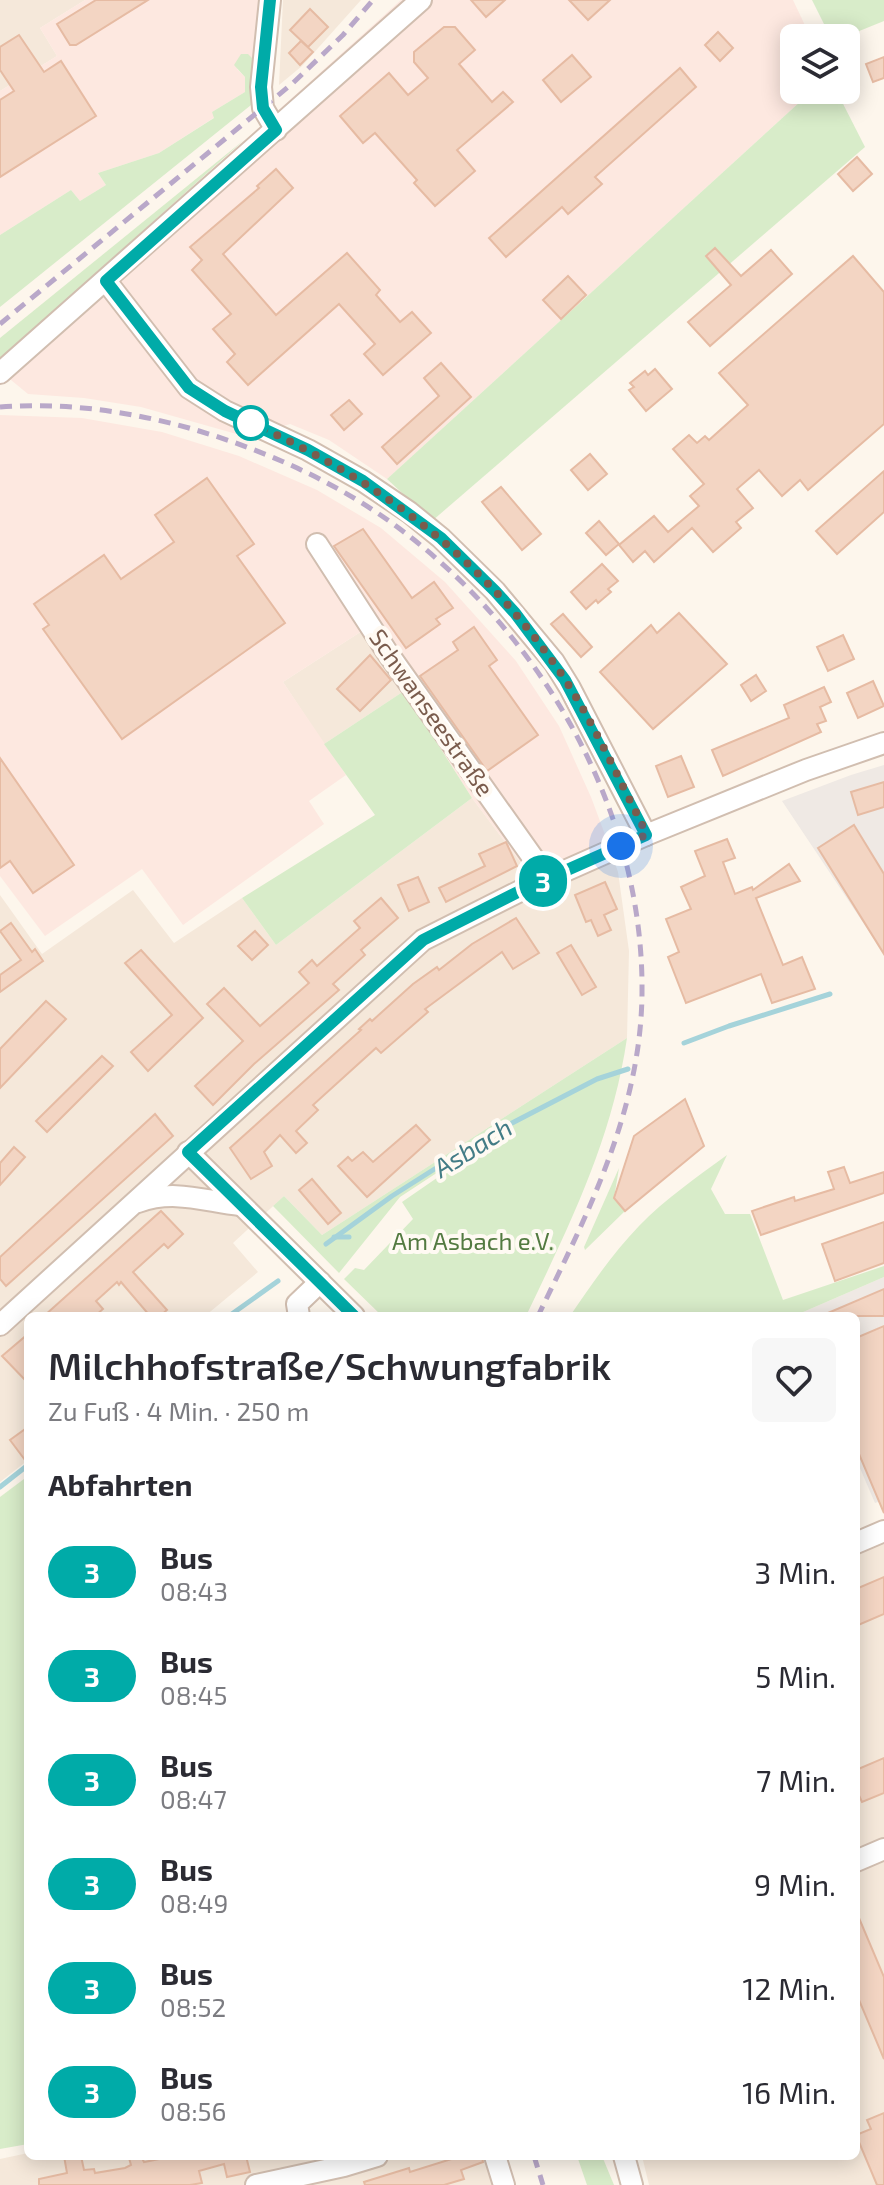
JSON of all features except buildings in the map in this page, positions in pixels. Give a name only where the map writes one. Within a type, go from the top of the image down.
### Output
[{"type":"street","points":[[270,0],[261,87],[263,108],[276,130]]},
{"type":"street","points":[[0,373],[421,0]]},
{"type":"street","points":[[106,281],[189,388],[225,411],[308,450],[363,481],[441,538],[495,591],[565,680],[646,835]]},
{"type":"street","name":"Schwanseestraße","points":[[317,544],[387,652],[548,879]]},
{"type":"street","points":[[0,1325],[423,940],[646,835],[806,770],[884,743]]},
{"type":"street","points":[[188,1152],[350,1312]]},
{"type":"street","points":[[133,1204],[150,1198],[181,1195],[240,1205]]},
{"type":"street","points":[[298,1312],[297,1304],[320,1282]]},
{"type":"street","points":[[860,1541],[884,1531]]},
{"type":"street","points":[[860,1859],[884,1849]]},
{"type":"street","points":[[256,2185],[346,2176],[371,2160]]},
{"type":"street","points":[[496,2160],[504,2185]]},
{"type":"street","points":[[625,2160],[632,2185]]},
{"type":"shaded area","points":[[0,0],[85,0],[40,28],[57,56],[0,91]]},
{"type":"shaded area","points":[[85,0],[261,0],[255,61],[237,69],[245,77],[245,92],[212,112],[215,117],[159,153],[98,173],[106,185],[80,201],[71,190],[0,235],[0,91],[57,56],[40,28]]},
{"type":"shaded area","points":[[283,0],[361,0],[302,66],[279,85]]},
{"type":"shaded area","points":[[401,0],[793,0],[804,24],[780,24],[780,104],[798,104],[387,479],[329,440],[290,424],[247,437],[141,407],[84,398],[28,394],[0,371],[0,360]]},
{"type":"shaded area","points":[[0,415],[82,418],[162,432],[239,456],[317,490],[381,528],[445,582],[516,661],[559,726],[607,840],[530,875],[472,798],[362,631],[283,682],[346,775],[309,801],[324,824],[183,925],[142,869],[45,936],[0,876]]},
{"type":"shaded area","points":[[362,631],[404,691],[324,744],[283,682]]},
{"type":"shaded area","points":[[884,765],[884,954],[782,801]]},
{"type":"shaded area","points":[[472,798],[530,875],[607,840],[618,872],[629,951],[627,1038],[322,1235],[284,1196],[233,1243],[258,1272],[210,1312],[24,1312],[24,1463],[0,1482],[0,895],[42,954],[133,890],[174,943],[242,898],[276,945]]},
{"type":"shaded area","points":[[884,1277],[884,1500],[875,1503],[860,1468],[860,1312],[803,1312]]},
{"type":"shaded area","points":[[884,1540],[884,2185],[649,2185],[643,2160],[860,2160],[860,1550]]},
{"type":"shaded area","points":[[24,2154],[24,2160],[488,2160],[496,2185],[0,2185],[0,2159]]},
{"type":"green space","points":[[812,0],[884,0],[884,21],[860,31],[860,24],[824,24]]},
{"type":"green space","points":[[241,54],[248,54],[255,61],[251,105],[0,307],[0,235],[71,190],[80,201],[106,185],[98,173],[159,153],[214,118],[212,112],[245,92],[245,77],[234,65]]},
{"type":"green space","points":[[798,104],[843,104],[865,147],[432,521],[387,479]]},
{"type":"green space","points":[[244,140],[0,359],[0,338]]},
{"type":"green space","points":[[404,691],[472,798],[276,945],[242,898],[375,815],[324,744]]},
{"type":"green space","name":"Am Asbach e.V.","points":[[627,1038],[600,1147],[573,1215],[528,1312],[378,1312],[344,1279],[355,1268],[364,1270],[413,1219],[402,1202],[505,1131],[400,1197],[339,1273],[273,1206],[284,1196],[322,1235]]},
{"type":"green space","points":[[727,1155],[711,1189],[725,1214],[750,1214],[783,1300],[884,1266],[884,1277],[803,1312],[573,1312],[611,1258],[670,1197]]},
{"type":"green space","points":[[619,1168],[614,1198],[625,1211],[585,1250],[584,1247]]},
{"type":"green space","points":[[24,1479],[24,2145],[0,2149],[0,1497]]},
{"type":"green space","points":[[578,2160],[604,2160],[614,2185],[587,2185]]},
{"type":"waterway","name":"Asbach","points":[[684,1043],[830,994]]},
{"type":"waterway","name":"Asbach","points":[[326,1244],[392,1196],[485,1137],[597,1079],[628,1069]]},
{"type":"waterway","name":"Asbach","points":[[334,1237],[349,1237]]},
{"type":"waterway","name":"Asbach","points":[[235,1312],[278,1281]]},
{"type":"waterway","name":"Asbach","points":[[0,1487],[24,1468]]},
{"type":"railway","points":[[0,324],[293,83],[343,35],[373,0]]},
{"type":"railway","points":[[0,407],[72,407],[166,422],[270,456],[348,495],[396,526],[448,569],[496,618],[538,673],[574,731],[603,793],[625,858],[638,925],[642,993],[639,1036],[622,1119],[593,1199],[540,1312]]},
{"type":"railway","points":[[535,2160],[543,2185]]},
{"type":"bus line","name":"3","points":[[270,0],[261,87],[263,108],[276,130],[106,281],[189,388],[225,411],[308,450],[363,481],[441,538],[495,591],[554,662],[646,835],[522,890],[423,940],[188,1152],[350,1312]]},
{"type":"route","points":[[251,423],[335,465],[409,512],[441,538],[515,613],[554,662],[570,688],[641,822],[646,835],[621,846]]}]
